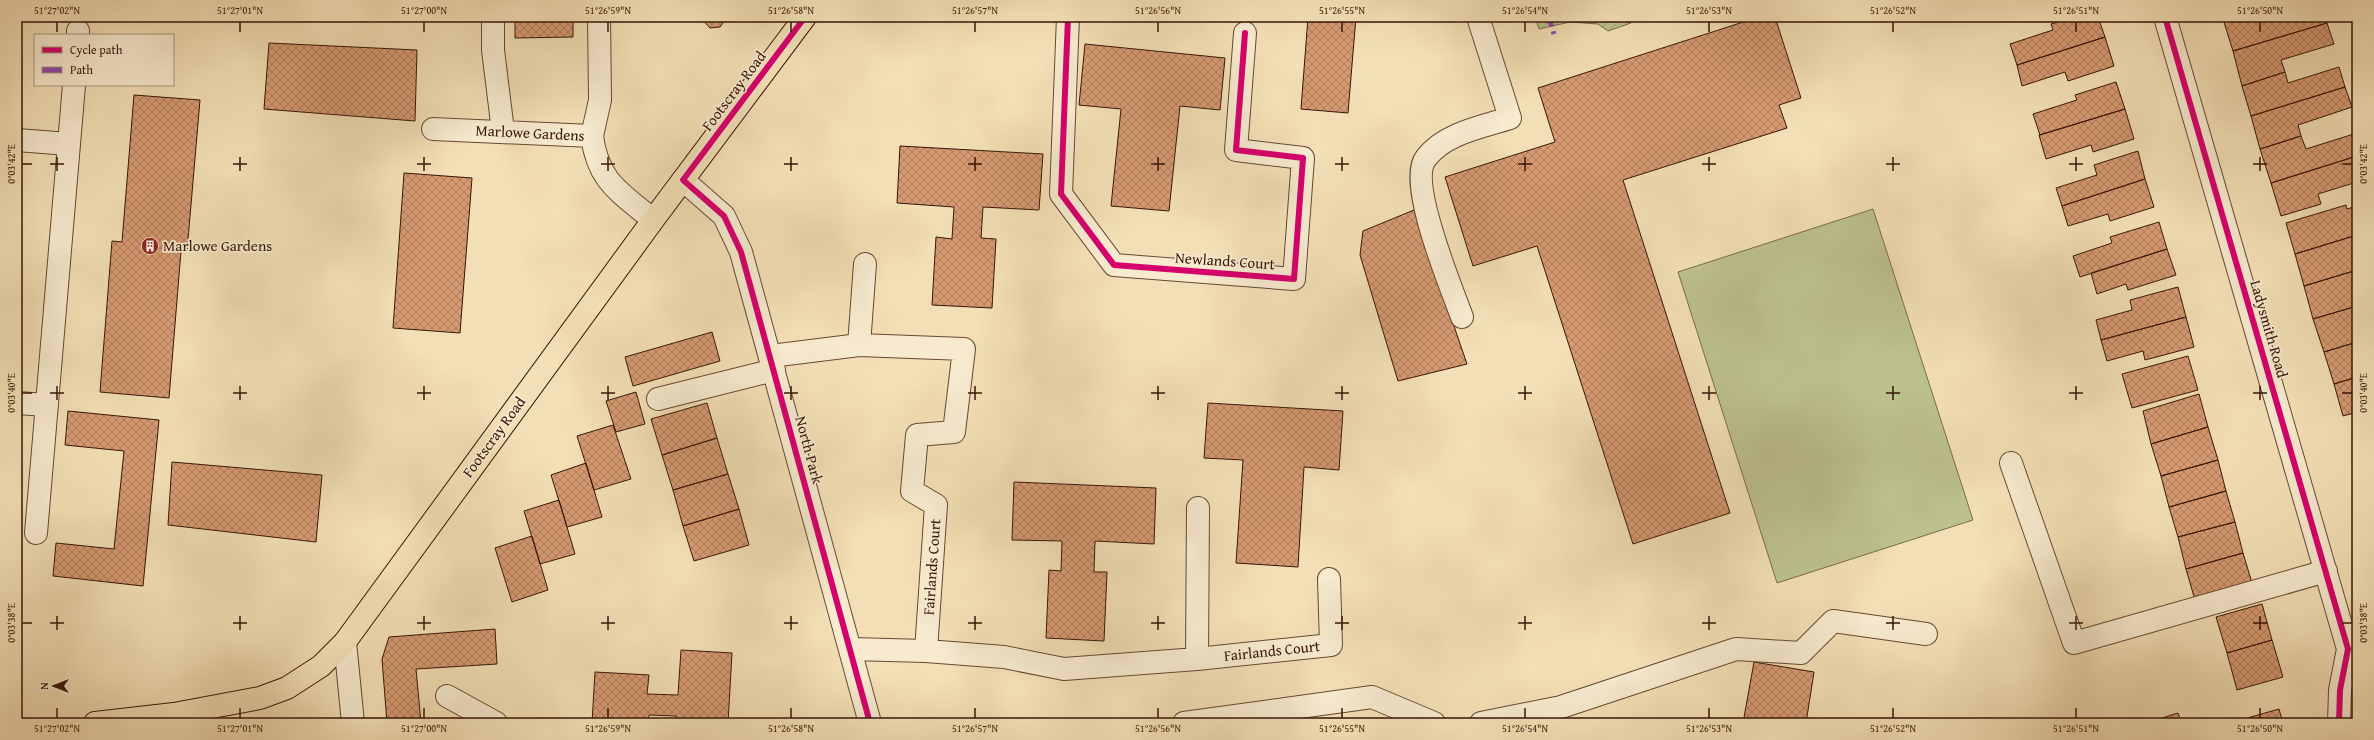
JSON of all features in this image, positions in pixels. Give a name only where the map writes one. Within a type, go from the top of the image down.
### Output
[{"type":"main road","name":"Footscray Road","points":[[95,723],[176,718],[260,698],[287,688],[321,666],[345,642],[653,220],[805,17]]},
{"type":"street","points":[[493,17],[493,50],[503,131]]},
{"type":"street","points":[[592,136],[600,100],[599,17]]},
{"type":"street","name":"Newlands Court","points":[[1068,17],[1061,194],[1114,265],[1294,279],[1303,158],[1236,150],[1245,33]]},
{"type":"street","points":[[1462,317],[1423,203],[1420,180],[1425,158],[1446,140],[1510,118],[1478,17]]},
{"type":"street","name":"Ladysmith Road","points":[[2165,17],[2326,571],[2353,647]]},
{"type":"street","points":[[36,533],[74,86]]},
{"type":"street","name":"Marlowe Gardens","points":[[433,129],[592,136],[594,155],[606,180],[653,220]]},
{"type":"street","points":[[17,140],[68,144]]},
{"type":"street","name":"North Park","points":[[683,180],[724,216],[741,252],[773,363],[870,723]]},
{"type":"street","points":[[859,345],[866,264]]},
{"type":"street","name":"Fairlands Court","points":[[658,399],[773,363],[859,345],[964,349],[954,432],[917,435],[912,491],[936,506],[926,651]]},
{"type":"street","points":[[17,402],[47,405]]},
{"type":"street","points":[[2011,462],[2074,643],[2326,571]]},
{"type":"street","points":[[1197,660],[1198,508]]},
{"type":"street","name":"Fairlands Court","points":[[851,649],[926,651],[1004,657],[1064,669],[1197,660],[1331,645],[1329,579]]},
{"type":"street","points":[[1482,723],[1561,707],[1736,649],[1801,653],[1833,621],[1926,634]]},
{"type":"street","points":[[345,642],[353,723]]},
{"type":"street","points":[[2339,723],[2340,690],[2353,647]]},
{"type":"street","points":[[447,696],[496,723]]},
{"type":"street","points":[[1184,723],[1372,698],[1434,723]]},
{"type":"green space","points":[[1535,17],[1630,17],[1631,23],[1608,31],[1598,24],[1570,22],[1539,29]]},
{"type":"green space","points":[[1873,209],[1973,520],[1777,583],[1678,272]]},
{"type":"building","points":[[515,17],[573,17],[573,37],[515,38]]},
{"type":"building","points":[[700,17],[727,17],[720,27],[710,28]]},
{"type":"building","points":[[1308,17],[1356,17],[1348,113],[1301,109]]},
{"type":"building","points":[[1759,17],[1775,17],[1801,98],[1779,105],[1787,128],[1623,180],[1730,513],[1633,544],[1537,246],[1473,266],[1445,177],[1555,142],[1538,88]]},
{"type":"building","points":[[2002,17],[2017,17],[2003,22]]},
{"type":"building","points":[[2075,17],[2098,17],[2105,37],[2017,65],[2010,44],[2053,30],[2051,24]]},
{"type":"building","points":[[2231,17],[2325,17],[2327,23],[2233,51],[2223,19]]},
{"type":"building","points":[[2327,23],[2334,44],[2281,60],[2285,72],[2242,86],[2233,51]]},
{"type":"building","points":[[2105,37],[2114,66],[2068,81],[2065,72],[2022,86],[2017,65]]},
{"type":"building","points":[[269,43],[417,50],[415,121],[264,109]]},
{"type":"building","points":[[1085,44],[1225,58],[1220,110],[1180,106],[1169,211],[1111,206],[1121,109],[1079,105]]},
{"type":"building","points":[[2339,67],[2345,87],[2251,116],[2242,86],[2285,72],[2288,83]]},
{"type":"building","points":[[2116,82],[2125,109],[2040,135],[2033,114],[2077,100],[2075,95]]},
{"type":"building","points":[[2345,87],[2352,107],[2298,125],[2301,136],[2260,149],[2251,116]]},
{"type":"building","name":"Marlowe Gardens","points":[[134,95],[200,100],[187,251],[181,251],[169,398],[100,392],[112,241],[122,242]]},
{"type":"building","points":[[2125,109],[2134,139],[2093,152],[2091,145],[2046,159],[2039,135]]},
{"type":"building","points":[[2357,133],[2357,156],[2271,183],[2260,149],[2301,136],[2306,149]]},
{"type":"building","points":[[900,146],[1043,154],[1039,210],[983,207],[981,238],[996,239],[992,308],[932,305],[936,237],[952,239],[954,207],[897,203]]},
{"type":"building","points":[[2138,151],[2145,179],[2062,206],[2056,188],[2097,175],[2094,165]]},
{"type":"building","points":[[2357,156],[2357,182],[2318,194],[2321,204],[2281,216],[2271,183]]},
{"type":"building","points":[[404,173],[472,178],[460,333],[393,328]]},
{"type":"building","points":[[2145,179],[2154,207],[2110,221],[2108,214],[2068,226],[2062,206]]},
{"type":"building","points":[[2346,205],[2347,209],[2357,206],[2357,235],[2295,254],[2286,223]]},
{"type":"building","points":[[1414,210],[1467,364],[1398,381],[1360,255],[1363,231]]},
{"type":"building","points":[[2159,222],[2167,249],[2080,277],[2073,256],[2112,243],[2110,237]]},
{"type":"building","points":[[2357,235],[2357,270],[2304,286],[2295,254]]},
{"type":"building","points":[[2167,249],[2176,275],[2128,290],[2126,284],[2097,294],[2091,273]]},
{"type":"building","points":[[2357,270],[2357,306],[2313,319],[2304,286]]},
{"type":"building","points":[[2178,287],[2186,317],[2101,340],[2096,320],[2132,310],[2130,300]]},
{"type":"building","points":[[2357,306],[2357,342],[2324,352],[2313,319]]},
{"type":"building","points":[[2186,317],[2194,347],[2145,360],[2143,351],[2107,361],[2101,340]]},
{"type":"building","points":[[712,332],[720,361],[633,386],[625,357]]},
{"type":"building","points":[[2357,342],[2357,377],[2334,384],[2324,352]]},
{"type":"building","points":[[2188,356],[2198,390],[2132,408],[2122,374]]},
{"type":"building","points":[[2357,377],[2357,412],[2343,416],[2334,384]]},
{"type":"building","points":[[636,392],[645,424],[616,432],[606,401]]},
{"type":"building","points":[[2199,394],[2208,427],[2151,444],[2143,411]]},
{"type":"building","points":[[707,403],[717,438],[662,455],[651,419]]},
{"type":"building","points":[[1208,403],[1343,411],[1339,470],[1304,467],[1298,567],[1236,563],[1243,460],[1204,458]]},
{"type":"building","points":[[68,411],[159,420],[143,586],[53,576],[56,543],[114,549],[124,451],[65,445]]},
{"type":"building","points":[[613,425],[631,479],[594,490],[577,436]]},
{"type":"building","points":[[2208,427],[2218,460],[2161,476],[2151,444]]},
{"type":"building","points":[[717,438],[728,474],[673,490],[662,455]]},
{"type":"building","points":[[2218,460],[2226,491],[2169,507],[2161,476]]},
{"type":"building","points":[[172,462],[322,475],[316,542],[168,525]]},
{"type":"building","points":[[586,463],[602,517],[567,527],[551,475]]},
{"type":"building","points":[[728,474],[739,509],[683,526],[673,490]]},
{"type":"building","points":[[1014,482],[1156,488],[1154,544],[1095,541],[1094,572],[1107,572],[1104,641],[1046,638],[1049,570],[1061,571],[1062,541],[1012,540]]},
{"type":"building","points":[[2226,491],[2235,522],[2178,537],[2169,507]]},
{"type":"building","points":[[559,500],[575,554],[540,564],[524,511]]},
{"type":"building","points":[[739,509],[749,545],[694,561],[683,526]]},
{"type":"building","points":[[2235,522],[2243,553],[2186,569],[2178,537]]},
{"type":"building","points":[[532,536],[548,590],[512,602],[495,548]]},
{"type":"building","points":[[2243,553],[2252,583],[2195,600],[2186,569]]},
{"type":"building","points":[[2262,604],[2272,640],[2227,653],[2216,617]]},
{"type":"building","points":[[495,629],[497,664],[416,669],[421,723],[387,723],[382,659],[389,637]]},
{"type":"building","points":[[2272,640],[2283,677],[2237,690],[2227,653]]},
{"type":"building","points":[[681,650],[732,653],[728,723],[676,723],[676,716],[649,715],[648,723],[592,723],[595,672],[649,675],[647,694],[678,695]]},
{"type":"building","points":[[1754,662],[1814,672],[1806,723],[1743,723]]},
{"type":"building","points":[[2279,709],[2283,723],[2230,723]]},
{"type":"building","points":[[2178,713],[2181,723],[2146,723]]},
{"type":"marked path","points":[[1549,17],[1554,34]]},
{"type":"cycle path","points":[[805,17],[683,180],[724,216],[741,252],[870,723]]},
{"type":"cycle path","points":[[1068,17],[1061,194],[1114,265],[1294,279],[1303,158],[1236,150],[1245,33]]},
{"type":"cycle path","points":[[2165,17],[2348,649],[2340,690],[2339,723]]},
{"type":"place","name":"Marlowe Gardens","points":[[150,246]]}]
